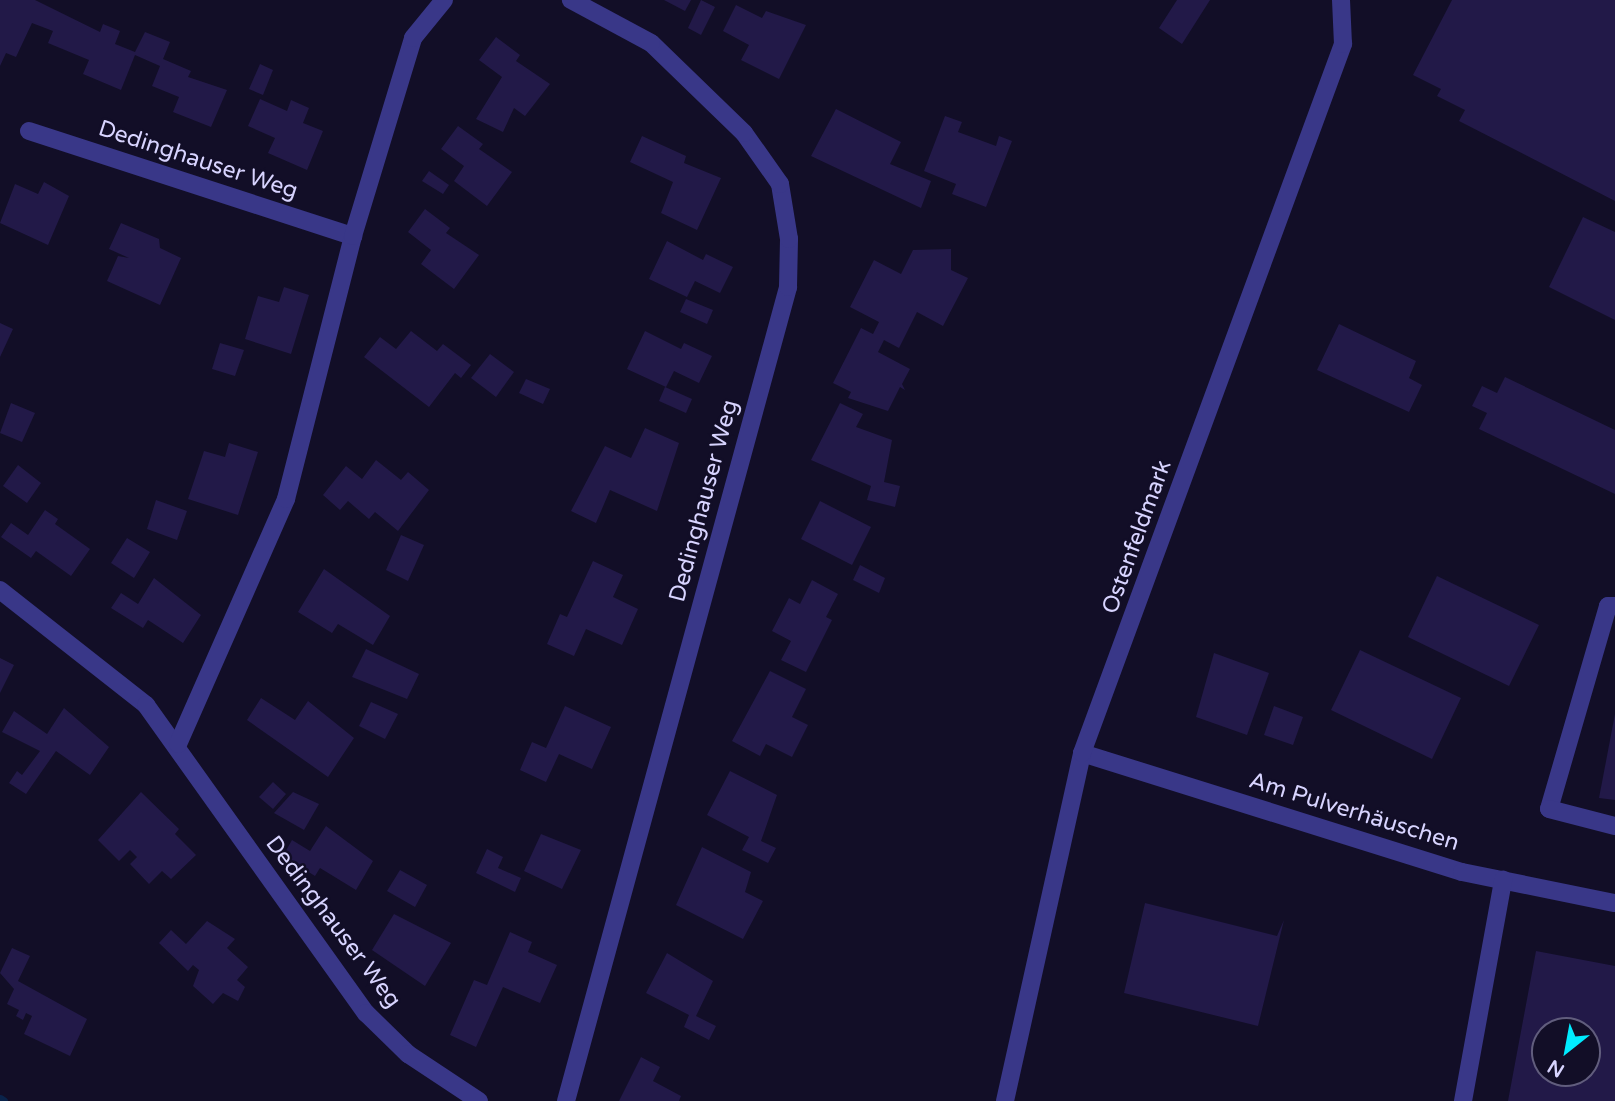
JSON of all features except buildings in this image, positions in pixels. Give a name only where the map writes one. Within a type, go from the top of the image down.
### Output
[{"type":"street","points":[[178,744],[286,499],[352,236],[413,38],[444,0]]},
{"type":"street","name":"Dedinghauser Weg","points":[[566,1101],[788,287],[789,239],[780,184],[744,133],[651,43],[571,0]]},
{"type":"street","name":"Ostenfeldmark","points":[[1005,1101],[1082,752],[1343,44],[1341,0]]},
{"type":"street","name":"Dedinghauser Weg","points":[[29,131],[352,236]]},
{"type":"street","name":"Dedinghauser Weg","points":[[0,590],[146,705],[178,744],[366,1013],[408,1054],[479,1101]]},
{"type":"street","points":[[1615,606],[1608,606],[1549,809],[1615,826]]},
{"type":"street","name":"Am Pulverhäuschen","points":[[1082,752],[1503,880],[1615,903]]},
{"type":"street","points":[[1463,1101],[1503,880]]}]
